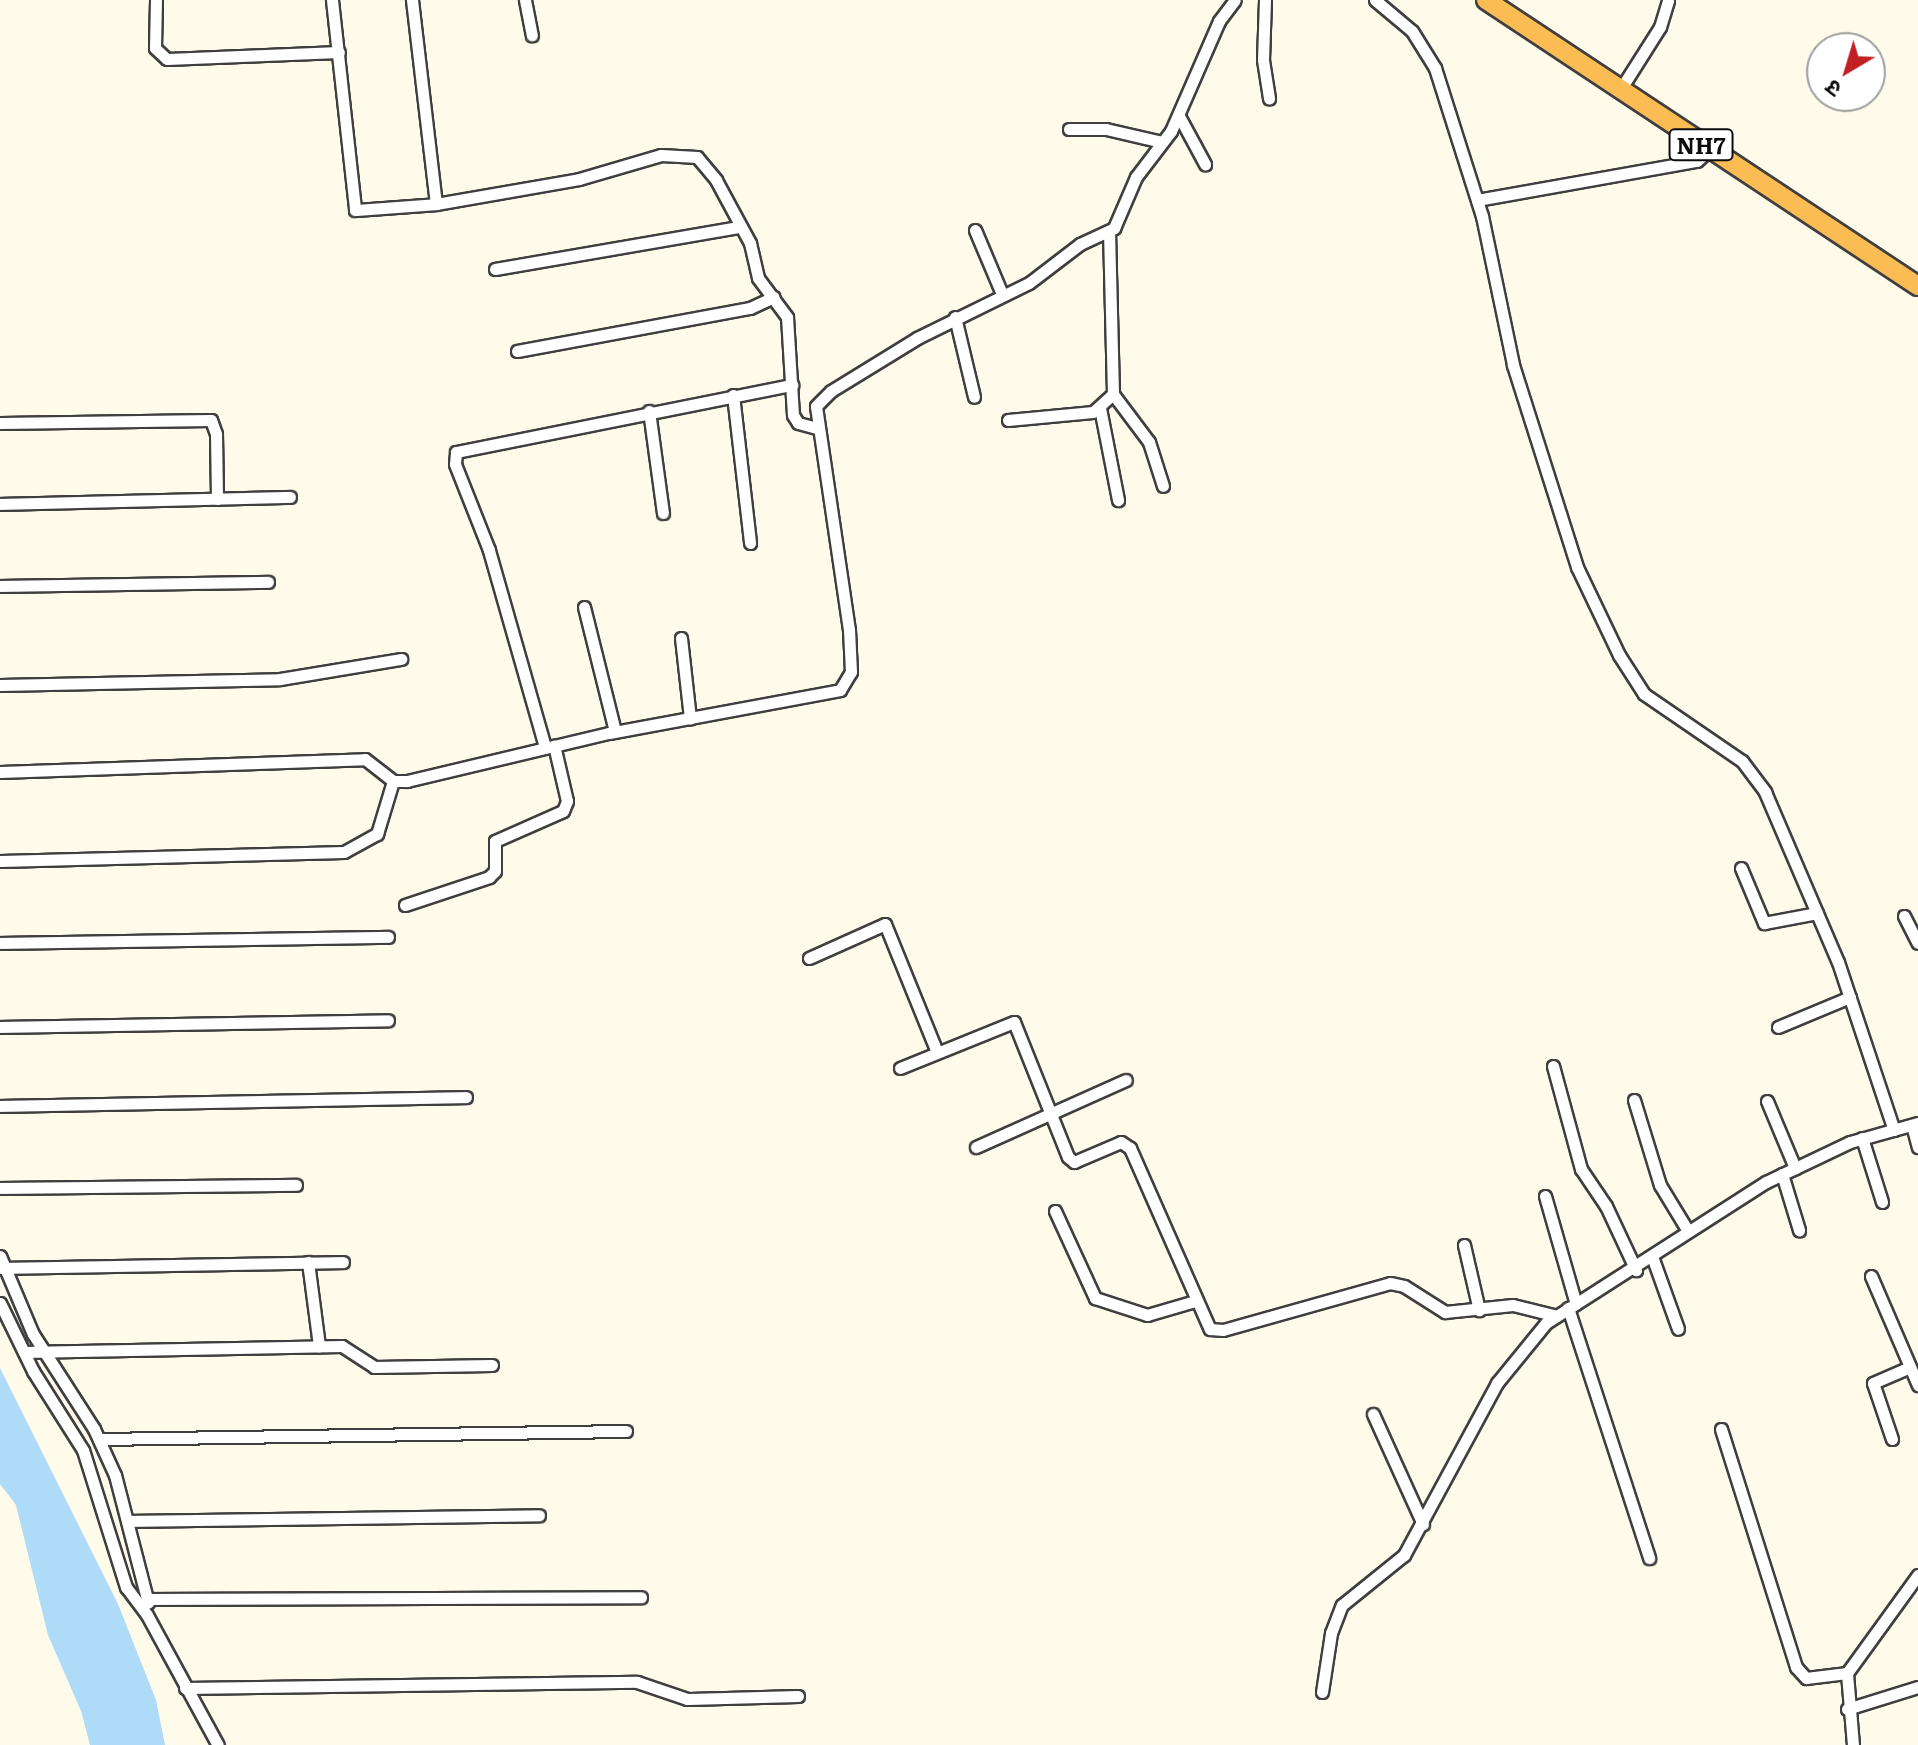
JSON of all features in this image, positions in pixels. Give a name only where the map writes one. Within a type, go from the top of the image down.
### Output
[{"type":"highway","name":"NH7","points":[[1486,0],[1620,90],[1706,155],[1918,286]]},
{"type":"street","points":[[156,0],[155,48],[167,59],[339,52]]},
{"type":"street","points":[[332,0],[355,210],[498,196],[686,152],[705,164],[752,249],[758,278],[787,317],[795,420],[817,428]]},
{"type":"street","points":[[412,0],[436,204]]},
{"type":"street","points":[[525,0],[532,35]]},
{"type":"street","points":[[1163,486],[1149,442],[1113,394],[1109,231],[1136,177],[1179,116],[1219,21],[1235,0]]},
{"type":"street","points":[[1265,0],[1263,48],[1269,99]]},
{"type":"street","points":[[1375,0],[1425,48],[1477,200],[1513,365],[1577,567],[1613,642],[1644,694],[1755,775],[1817,913],[1850,997],[1894,1130]]},
{"type":"street","points":[[1620,90],[1660,27],[1668,0]]},
{"type":"street","points":[[1179,116],[1205,164]]},
{"type":"street","points":[[1069,129],[1106,129],[1162,142]]},
{"type":"street","points":[[1477,200],[1706,155]]},
{"type":"street","points":[[495,269],[738,227]]},
{"type":"street","points":[[975,230],[1002,294]]},
{"type":"street","points":[[393,781],[615,731],[829,693],[850,679],[838,544],[815,415],[822,398],[955,317],[1029,283],[1080,244],[1109,231]]},
{"type":"street","points":[[517,351],[750,308],[774,297]]},
{"type":"street","points":[[955,317],[974,397]]},
{"type":"street","points":[[405,905],[489,877],[495,871],[495,841],[563,811],[567,801],[489,550],[455,464],[456,452],[649,411],[792,385]]},
{"type":"street","points":[[1008,420],[1100,408],[1113,394]]},
{"type":"street","points":[[733,395],[750,543]]},
{"type":"street","points":[[1100,408],[1118,500]]},
{"type":"street","points":[[649,411],[663,513]]},
{"type":"street","points":[[0,423],[211,420],[216,434],[217,499]]},
{"type":"street","points":[[0,504],[290,497]]},
{"type":"street","points":[[0,586],[268,582]]},
{"type":"street","points":[[584,607],[615,731]]},
{"type":"street","points":[[681,638],[690,718]]},
{"type":"street","points":[[0,685],[280,679],[401,659]]},
{"type":"street","points":[[0,772],[365,759],[393,781]]},
{"type":"street","points":[[0,861],[344,852],[377,834],[393,781]]},
{"type":"street","points":[[1741,868],[1764,923],[1817,913]]},
{"type":"street","points":[[1904,916],[1918,943]]},
{"type":"street","points":[[809,958],[885,924],[937,1052]]},
{"type":"street","points":[[0,943],[388,937]]},
{"type":"street","points":[[1778,1027],[1850,997]]},
{"type":"street","points":[[0,1027],[388,1020]]},
{"type":"street","points":[[900,1068],[1014,1022],[1049,1115],[1071,1161],[1121,1142],[1130,1148],[1205,1325],[1217,1331],[1390,1283],[1404,1286],[1445,1312],[1528,1306],[1557,1316]]},
{"type":"street","points":[[1553,1066],[1581,1169],[1606,1206],[1636,1270]]},
{"type":"street","points":[[976,1147],[1126,1080]]},
{"type":"street","points":[[0,1106],[466,1097]]},
{"type":"street","points":[[1634,1100],[1660,1185],[1688,1231]]},
{"type":"street","points":[[1767,1101],[1795,1168]]},
{"type":"street","points":[[1322,1692],[1331,1633],[1342,1605],[1395,1567],[1423,1524],[1497,1383],[1530,1339],[1572,1306],[1636,1270],[1688,1231],[1782,1174],[1862,1138],[1915,1124],[1918,1147]]},
{"type":"street","points":[[1862,1138],[1882,1202]]},
{"type":"street","points":[[1782,1174],[1799,1230]]},
{"type":"street","points":[[0,1188],[296,1185]]},
{"type":"street","points":[[1545,1196],[1572,1306],[1649,1558]]},
{"type":"street","points":[[1055,1211],[1095,1298],[1147,1315],[1195,1301]]},
{"type":"street","points":[[1464,1245],[1479,1310]]},
{"type":"street","points":[[1653,1259],[1678,1329]]},
{"type":"street","points":[[308,1262],[319,1346]]},
{"type":"street","points":[[147,1615],[148,1599],[129,1521],[99,1439],[44,1351],[1,1264],[343,1262]]},
{"type":"street","points":[[1871,1276],[1918,1385]]},
{"type":"street","points":[[0,1303],[24,1352],[83,1450],[126,1587],[147,1615],[218,1745]]},
{"type":"street","points":[[24,1352],[319,1346],[347,1347],[374,1367],[492,1365]]},
{"type":"street","points":[[1892,1439],[1873,1383],[1910,1367]]},
{"type":"street","points":[[1373,1414],[1423,1524]]},
{"type":"street","points":[[1721,1429],[1796,1667],[1806,1678],[1847,1673]]},
{"type":"street","points":[[99,1439],[626,1431]]},
{"type":"street","points":[[129,1521],[539,1515]]},
{"type":"street","points":[[1853,1745],[1847,1709],[1847,1673],[1918,1575]]},
{"type":"street","points":[[148,1599],[641,1597]]},
{"type":"street","points":[[185,1688],[637,1682],[687,1699],[798,1696]]},
{"type":"street","points":[[1847,1709],[1918,1687]]},
{"type":"water","points":[[0,1368],[118,1604],[156,1700],[165,1745],[90,1745],[81,1711],[48,1635],[16,1505],[0,1484]]}]
